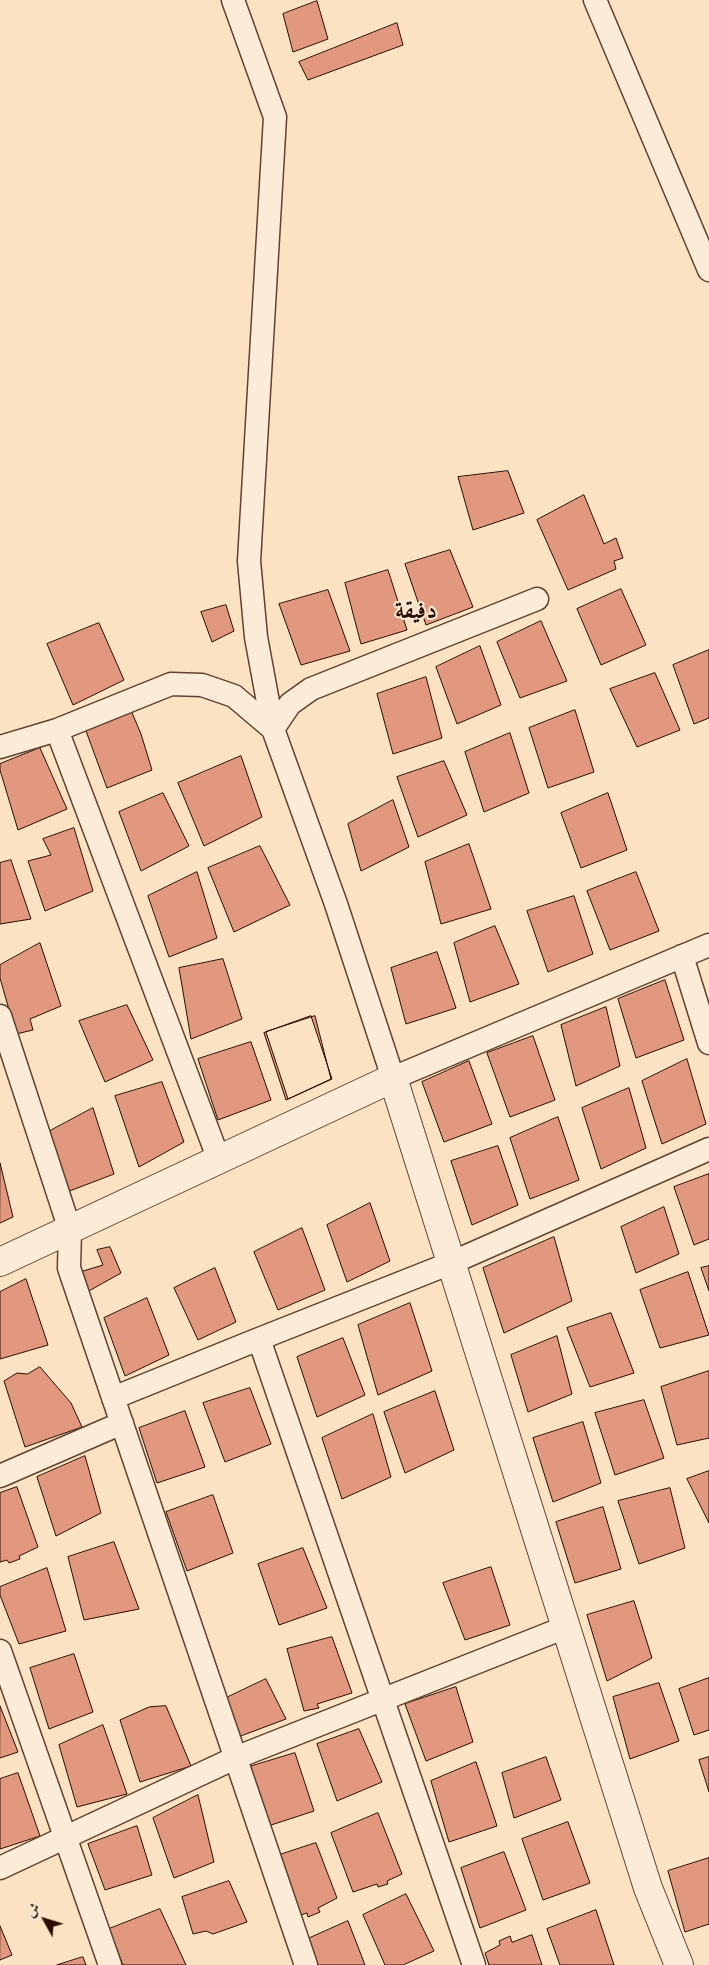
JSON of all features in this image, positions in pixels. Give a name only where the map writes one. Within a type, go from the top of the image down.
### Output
[{"type":"street","points":[[233,0],[275,117],[249,561],[256,637],[273,729],[336,904],[393,1078],[648,1888],[679,1965]]},
{"type":"street","points":[[595,0],[709,270]]},
{"type":"street","points":[[273,729],[290,704],[311,689],[537,599]]},
{"type":"street","points":[[0,747],[57,730],[171,684],[202,684],[234,696],[273,729]]},
{"type":"street","points":[[57,730],[219,1160]]},
{"type":"street","points":[[0,1262],[393,1078],[709,945]]},
{"type":"street","points":[[682,956],[709,1043]]},
{"type":"street","points":[[0,1016],[70,1230],[69,1268],[306,1965]]},
{"type":"street","points":[[113,1398],[451,1263],[709,1149]]},
{"type":"street","points":[[260,1339],[474,1965]]},
{"type":"street","points":[[0,1476],[122,1423]]},
{"type":"street","points":[[0,1868],[235,1758],[566,1628]]},
{"type":"street","points":[[0,1651],[110,1965]]},
{"type":"building","points":[[317,1],[328,39],[293,52],[283,14]]},
{"type":"building","points":[[397,23],[403,45],[308,80],[299,62]]},
{"type":"building","points":[[508,471],[524,513],[473,530],[458,477]]},
{"type":"building","points":[[584,495],[604,544],[616,538],[623,558],[614,561],[616,569],[568,590],[537,520]]},
{"type":"building","points":[[450,550],[473,607],[426,625],[405,564]]},
{"type":"building","points":[[388,570],[407,630],[361,644],[345,583]]},
{"type":"building","points":[[621,589],[646,645],[601,665],[577,609]]},
{"type":"building","points":[[328,590],[350,651],[301,665],[279,604]]},
{"type":"building","points":[[226,605],[234,631],[212,642],[201,612]]},
{"type":"building","points":[[541,621],[567,681],[520,698],[497,642]]},
{"type":"building","points":[[99,623],[124,680],[73,705],[47,644]]},
{"type":"building","points":[[480,646],[501,705],[457,724],[436,667]]},
{"type":"building","points":[[709,650],[709,718],[694,724],[673,665]]},
{"type":"building","points":[[655,673],[680,730],[637,747],[610,689]]},
{"type":"building","points":[[426,677],[442,738],[393,754],[377,694]]},
{"type":"building","points":[[130,708],[141,734],[152,770],[107,788],[86,731]]},
{"type":"building","points":[[575,710],[594,772],[548,788],[529,728]]},
{"type":"building","points":[[510,733],[529,793],[484,812],[465,752]]},
{"type":"building","points":[[40,748],[67,809],[18,830],[0,770],[0,764]]},
{"type":"building","points":[[241,756],[262,817],[204,846],[178,783]]},
{"type":"building","points":[[444,761],[467,815],[418,837],[397,777]]},
{"type":"building","points":[[163,793],[189,846],[141,871],[119,812]]},
{"type":"building","points":[[608,793],[627,850],[581,868],[561,813]]},
{"type":"building","points":[[393,800],[409,847],[361,871],[348,824]]},
{"type":"building","points":[[74,828],[93,891],[45,911],[28,861],[51,855],[43,839]]},
{"type":"building","points":[[469,844],[491,909],[441,924],[425,862]]},
{"type":"building","points":[[260,846],[290,905],[234,932],[208,868]]},
{"type":"building","points":[[11,860],[31,919],[0,924],[0,863]]},
{"type":"building","points":[[197,872],[217,938],[169,957],[148,896]]},
{"type":"building","points":[[636,872],[659,931],[610,950],[587,891]]},
{"type":"building","points":[[574,896],[593,954],[548,972],[527,911]]},
{"type":"building","points":[[495,926],[519,984],[470,1002],[454,943]]},
{"type":"building","points":[[40,943],[61,1006],[30,1019],[33,1030],[16,1034],[0,978],[0,965]]},
{"type":"building","points":[[437,952],[456,1008],[406,1024],[391,968]]},
{"type":"building","points":[[223,959],[242,1019],[191,1039],[179,968]]},
{"type":"building","points":[[665,980],[684,1040],[636,1058],[618,999]]},
{"type":"building","points":[[127,1005],[153,1060],[105,1082],[79,1021]]},
{"type":"building","points":[[606,1007],[620,1066],[576,1086],[561,1025]]},
{"type":"building","points":[[311,1016],[332,1079],[286,1100],[264,1033]]},
{"type":"building","points":[[315,1016],[331,1079],[288,1099],[266,1032]]},
{"type":"building","points":[[533,1036],[555,1100],[510,1117],[487,1053]]},
{"type":"building","points":[[251,1042],[271,1100],[218,1120],[198,1059]]},
{"type":"building","points":[[687,1059],[706,1124],[662,1144],[642,1081]]},
{"type":"building","points":[[469,1061],[492,1124],[444,1142],[422,1082]]},
{"type":"building","points":[[162,1082],[184,1142],[139,1167],[115,1096]]},
{"type":"building","points":[[629,1088],[646,1148],[601,1169],[582,1108]]},
{"type":"building","points":[[93,1108],[114,1174],[67,1192],[50,1131]]},
{"type":"building","points":[[558,1117],[579,1180],[530,1199],[510,1138]]},
{"type":"building","points":[[498,1146],[518,1205],[472,1225],[451,1161]]},
{"type":"building","points":[[0,1163],[13,1217],[0,1223]]},
{"type":"building","points":[[709,1174],[709,1239],[694,1245],[674,1187]]},
{"type":"building","points":[[370,1203],[390,1261],[347,1282],[327,1225]]},
{"type":"building","points":[[664,1207],[679,1254],[636,1273],[621,1227]]},
{"type":"building","points":[[302,1228],[325,1290],[278,1310],[254,1252]]},
{"type":"building","points":[[554,1237],[572,1301],[504,1333],[483,1268]]},
{"type":"building","points":[[110,1247],[121,1273],[87,1292],[80,1272],[103,1265],[97,1250]]},
{"type":"building","points":[[709,1266],[709,1291],[701,1268]]},
{"type":"building","points":[[215,1268],[236,1322],[198,1340],[174,1288]]},
{"type":"building","points":[[688,1272],[709,1335],[660,1348],[640,1290]]},
{"type":"building","points":[[26,1279],[48,1345],[0,1359],[0,1292]]},
{"type":"building","points":[[147,1298],[169,1355],[125,1376],[104,1318]]},
{"type":"building","points":[[410,1303],[432,1371],[378,1395],[358,1325]]},
{"type":"building","points":[[611,1313],[634,1373],[590,1387],[567,1328]]},
{"type":"building","points":[[557,1336],[572,1394],[528,1412],[511,1355]]},
{"type":"building","points":[[343,1338],[365,1395],[317,1417],[297,1357]]},
{"type":"building","points":[[40,1367],[71,1403],[82,1427],[25,1447],[4,1381],[17,1373],[27,1374]]},
{"type":"building","points":[[709,1371],[709,1438],[677,1445],[661,1387]]},
{"type":"building","points":[[250,1388],[271,1444],[225,1462],[203,1403]]},
{"type":"building","points":[[435,1391],[454,1450],[405,1473],[384,1412]]},
{"type":"building","points":[[644,1400],[664,1458],[615,1475],[595,1413]]},
{"type":"building","points":[[185,1411],[205,1467],[157,1483],[139,1428]]},
{"type":"building","points":[[373,1414],[391,1477],[342,1499],[322,1438]]},
{"type":"building","points":[[583,1422],[601,1483],[553,1502],[533,1438]]},
{"type":"building","points":[[85,1456],[101,1513],[56,1536],[37,1477]]},
{"type":"building","points":[[709,1471],[709,1523],[687,1479]]},
{"type":"building","points":[[17,1487],[38,1547],[19,1556],[20,1559],[9,1563],[7,1560],[0,1562],[0,1493]]},
{"type":"building","points":[[670,1488],[685,1548],[639,1564],[618,1501]]},
{"type":"building","points":[[213,1495],[233,1553],[187,1571],[166,1512]]},
{"type":"building","points":[[603,1507],[621,1569],[575,1583],[556,1522]]},
{"type":"building","points":[[114,1542],[139,1609],[84,1620],[68,1557]]},
{"type":"building","points":[[303,1548],[327,1608],[279,1625],[258,1564]]},
{"type":"building","points":[[491,1567],[510,1625],[465,1640],[443,1583]]},
{"type":"building","points":[[47,1568],[66,1631],[19,1644],[0,1595],[0,1587]]},
{"type":"building","points":[[634,1601],[652,1658],[607,1681],[587,1615]]},
{"type":"building","points":[[332,1637],[352,1693],[317,1704],[319,1708],[304,1711],[287,1649]]},
{"type":"building","points":[[74,1654],[93,1712],[49,1729],[30,1668]]},
{"type":"building","points":[[709,1678],[709,1730],[694,1735],[679,1689]]},
{"type":"building","points":[[266,1679],[286,1719],[238,1737],[224,1699]]},
{"type":"building","points":[[659,1683],[679,1741],[630,1759],[613,1697]]},
{"type":"building","points":[[456,1687],[473,1742],[426,1761],[405,1704]]},
{"type":"building","points":[[0,1706],[18,1752],[0,1758]]},
{"type":"building","points":[[166,1706],[191,1766],[140,1782],[120,1720],[149,1707]]},
{"type":"building","points":[[103,1725],[127,1794],[77,1807],[59,1745]]},
{"type":"building","points":[[359,1729],[382,1782],[337,1801],[317,1744]]},
{"type":"building","points":[[295,1753],[314,1811],[265,1827],[249,1767]]},
{"type":"building","points":[[546,1757],[561,1800],[514,1818],[502,1773]]},
{"type":"building","points":[[709,1757],[709,1792],[699,1760]]},
{"type":"building","points":[[476,1762],[497,1826],[449,1842],[431,1781]]},
{"type":"building","points":[[18,1773],[40,1836],[0,1849],[0,1779]]},
{"type":"building","points":[[198,1795],[214,1862],[174,1878],[153,1818]]},
{"type":"building","points":[[378,1813],[402,1874],[387,1881],[388,1884],[378,1887],[377,1884],[353,1892],[331,1833]]},
{"type":"building","points":[[568,1822],[590,1883],[543,1900],[522,1839]]},
{"type":"building","points":[[137,1826],[152,1875],[105,1890],[88,1844]]},
{"type":"building","points":[[316,1843],[337,1898],[318,1908],[320,1912],[308,1917],[307,1913],[292,1918],[270,1858]]},
{"type":"building","points":[[504,1852],[526,1910],[480,1928],[461,1868]]},
{"type":"building","points":[[709,1858],[709,1924],[685,1932],[668,1871]]},
{"type":"building","points":[[229,1881],[247,1922],[213,1934],[206,1931],[193,1934],[182,1897]]},
{"type":"building","points":[[406,1894],[434,1951],[403,1965],[385,1965],[363,1915]]},
{"type":"building","points":[[160,1909],[186,1965],[123,1965],[109,1929]]},
{"type":"building","points":[[596,1910],[614,1965],[560,1965],[547,1929]]},
{"type":"building","points":[[348,1921],[365,1965],[310,1965],[301,1942]]},
{"type":"building","points":[[0,1926],[12,1955],[0,1960]]},
{"type":"building","points":[[532,1935],[542,1965],[489,1965],[485,1953],[500,1945],[499,1941],[510,1936],[512,1942]]},
{"type":"building","points":[[83,1957],[86,1965],[57,1965]]},
{"type":"district","name":"دفيقة","points":[[416,612]]}]
